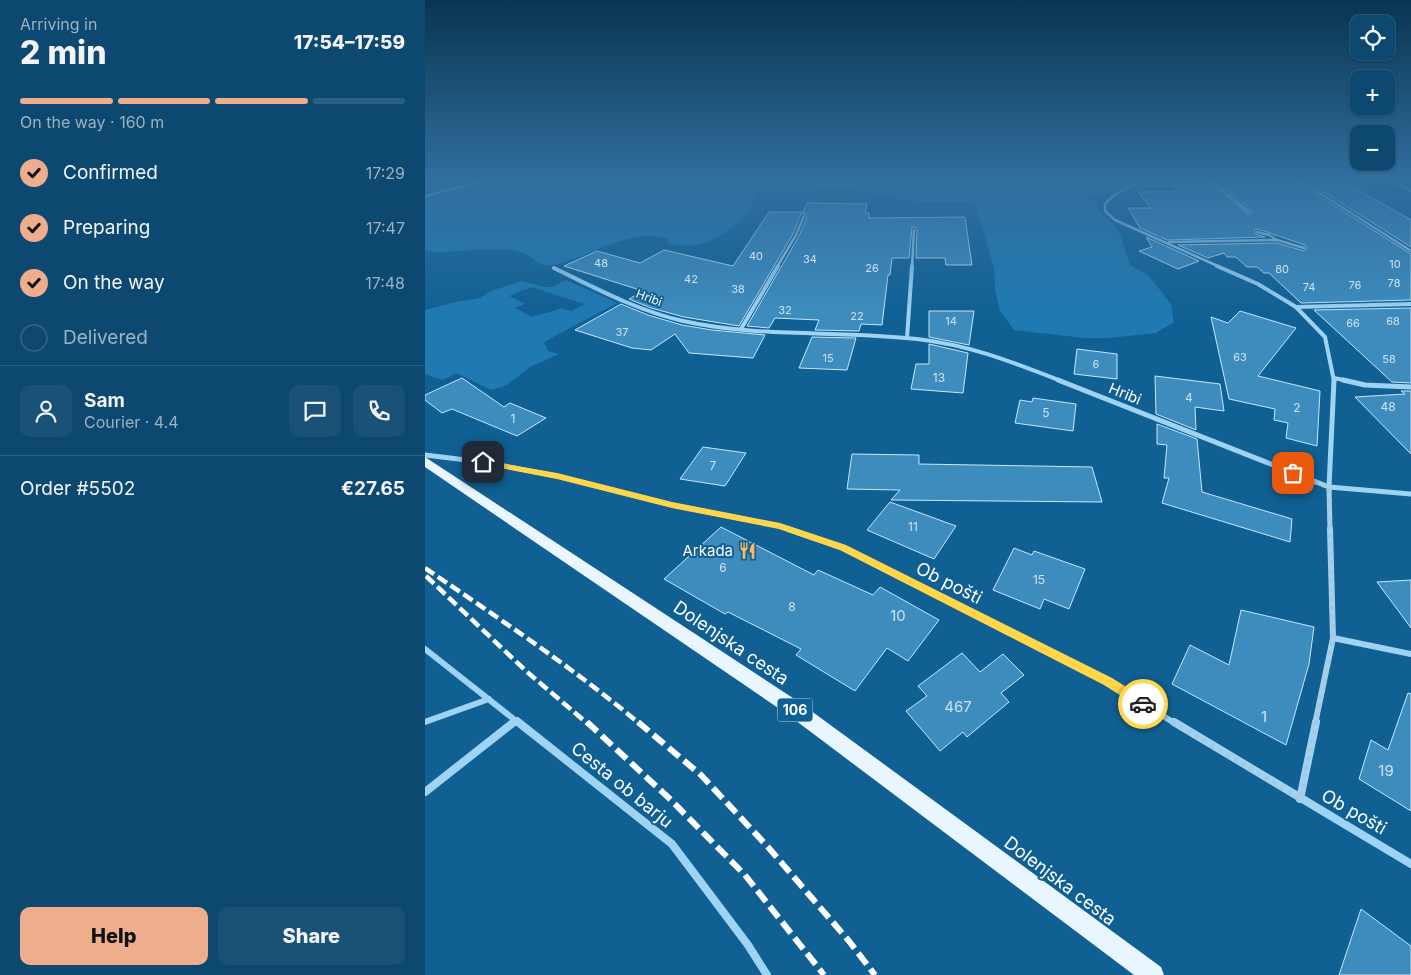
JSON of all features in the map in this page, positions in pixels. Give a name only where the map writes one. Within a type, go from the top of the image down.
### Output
[{"type":"main road","name":"Dolenjska cesta","points":[[425,461],[793,708],[1153,975]]},
{"type":"street","points":[[741,329],[801,224]]},
{"type":"street","points":[[1123,224],[1257,284],[1295,307],[1325,337],[1334,378],[1329,487],[1333,638],[1300,799]]},
{"type":"street","points":[[1368,224],[1411,251]]},
{"type":"street","points":[[907,338],[914,230]]},
{"type":"street","points":[[1257,232],[1304,248]]},
{"type":"street","points":[[1166,242],[1277,240]]},
{"type":"street","name":"Hribi","points":[[554,268],[605,292],[658,313],[697,324],[842,337],[907,338],[948,344],[992,354],[1329,487],[1411,494]]},
{"type":"street","points":[[1295,307],[1411,304]]},
{"type":"street","points":[[1334,378],[1365,385],[1411,387]]},
{"type":"street","name":"Ob pošti","points":[[425,455],[483,462],[557,476],[672,505],[780,526],[843,548],[1108,682],[1411,864]]},
{"type":"street","points":[[1333,638],[1411,654]]},
{"type":"street","name":"Cesta ob barju","points":[[425,649],[672,844],[748,945],[767,975]]},
{"type":"street","points":[[425,722],[489,699]]},
{"type":"street","points":[[425,792],[517,720]]},
{"type":"shaded area","points":[[425,224],[736,224],[715,238],[694,246],[669,244],[668,239],[655,236],[641,236],[613,243],[571,260],[551,265],[538,263],[528,255],[505,249],[435,252],[425,250]]},
{"type":"shaded area","points":[[981,224],[1112,224],[1119,231],[1130,265],[1148,275],[1171,304],[1174,322],[1156,333],[1108,338],[1084,338],[1014,330],[1000,311],[995,289],[994,268]]},
{"type":"shaded area","points":[[566,280],[617,303],[544,342],[548,351],[559,354],[530,367],[507,385],[491,390],[456,373],[443,380],[425,374],[425,310],[480,298],[491,291],[521,281],[544,287],[553,287]],"holes":[[[531,287],[585,304],[571,311],[561,308],[532,317],[515,308],[525,304],[509,296]]]},
{"type":"building","points":[[761,224],[797,224],[793,234],[739,326],[684,317],[651,308],[629,299],[643,291],[564,266],[597,251],[640,263],[664,250],[733,266]]},
{"type":"building","points":[[804,224],[966,224],[972,265],[946,265],[945,258],[916,258],[917,230],[915,227],[912,227],[909,258],[892,258],[882,325],[861,324],[859,331],[815,330],[819,320],[775,318],[769,328],[747,326],[799,236]]},
{"type":"building","points":[[1137,224],[1363,224],[1411,254],[1411,300],[1301,303],[1269,273],[1264,273],[1257,267],[1247,267],[1236,257],[1227,257],[1224,253],[1208,258],[1178,245],[1277,243],[1304,251],[1307,248],[1305,245],[1258,229],[1254,230],[1255,234],[1265,237],[1167,240],[1140,228]]},
{"type":"building","points":[[1374,224],[1411,224],[1411,247]]},
{"type":"building","points":[[1146,237],[1199,261],[1178,269],[1139,251],[1152,247]]},
{"type":"building","points":[[621,304],[648,315],[682,325],[765,335],[753,358],[689,353],[675,334],[651,350],[632,348],[575,330]]},
{"type":"building","points":[[1411,308],[1411,383],[1392,382],[1314,310]]},
{"type":"building","points":[[929,311],[974,311],[969,345],[929,337]]},
{"type":"building","points":[[1240,311],[1296,328],[1258,376],[1320,391],[1317,446],[1286,438],[1288,423],[1274,420],[1275,409],[1229,399],[1211,317],[1228,323]]},
{"type":"building","points":[[812,337],[856,338],[847,370],[799,368]]},
{"type":"building","points":[[929,344],[968,353],[963,393],[911,389],[916,364],[929,364]]},
{"type":"building","points":[[1077,349],[1117,354],[1117,379],[1074,374]]},
{"type":"building","points":[[1155,376],[1220,384],[1224,411],[1195,407],[1196,430],[1156,414]]},
{"type":"building","points":[[462,378],[504,407],[510,403],[546,418],[517,436],[452,409],[442,413],[425,400],[425,395]]},
{"type":"building","points":[[1401,391],[1411,391],[1411,454],[1355,397],[1405,394]]},
{"type":"building","points":[[1033,398],[1076,404],[1073,431],[1015,423],[1020,400],[1032,402]]},
{"type":"building","points":[[1157,424],[1197,439],[1202,492],[1292,519],[1290,542],[1162,503],[1169,478],[1164,478],[1167,445],[1157,444]]},
{"type":"building","points":[[703,447],[746,453],[725,486],[680,479]]},
{"type":"building","points":[[852,454],[919,455],[919,464],[1092,467],[1102,502],[891,500],[900,490],[847,489]]},
{"type":"building","points":[[890,502],[956,526],[934,559],[867,530]]},
{"type":"building","points":[[721,527],[814,575],[818,570],[873,595],[880,587],[939,620],[908,661],[887,648],[855,691],[796,655],[801,649],[728,612],[725,614],[664,579]]},
{"type":"building","points":[[1014,548],[1032,555],[1034,551],[1085,569],[1069,609],[1044,599],[1040,609],[993,590]]},
{"type":"building","points":[[1411,580],[1411,628],[1377,582]]},
{"type":"building","points":[[1241,610],[1314,627],[1309,664],[1286,745],[1172,684],[1190,645],[1229,665]]},
{"type":"building","points":[[962,653],[980,672],[1003,654],[1024,675],[1001,693],[1009,702],[967,737],[963,732],[940,751],[906,711],[927,696],[918,686]]},
{"type":"building","points":[[1408,693],[1411,694],[1411,811],[1359,779],[1371,740],[1388,750]]},
{"type":"building","points":[[1361,909],[1411,946],[1411,975],[1339,975]]},
{"type":"railway","points":[[425,568],[561,663],[640,724]]},
{"type":"railway","points":[[426,576],[526,671],[588,724]]},
{"type":"railway","points":[[587,722],[671,800],[745,875],[824,975]]},
{"type":"railway","points":[[638,722],[701,775],[768,847],[849,941],[875,975]]},
{"type":"way so far","points":[[1143,704],[1300,799],[1333,638],[1329,487],[1293,473]]},
{"type":"place","name":"Arkada","points":[[747,551]]},
{"type":"route","points":[[483,462],[557,476],[672,505],[780,526],[843,548],[1108,682],[1143,704]]}]
